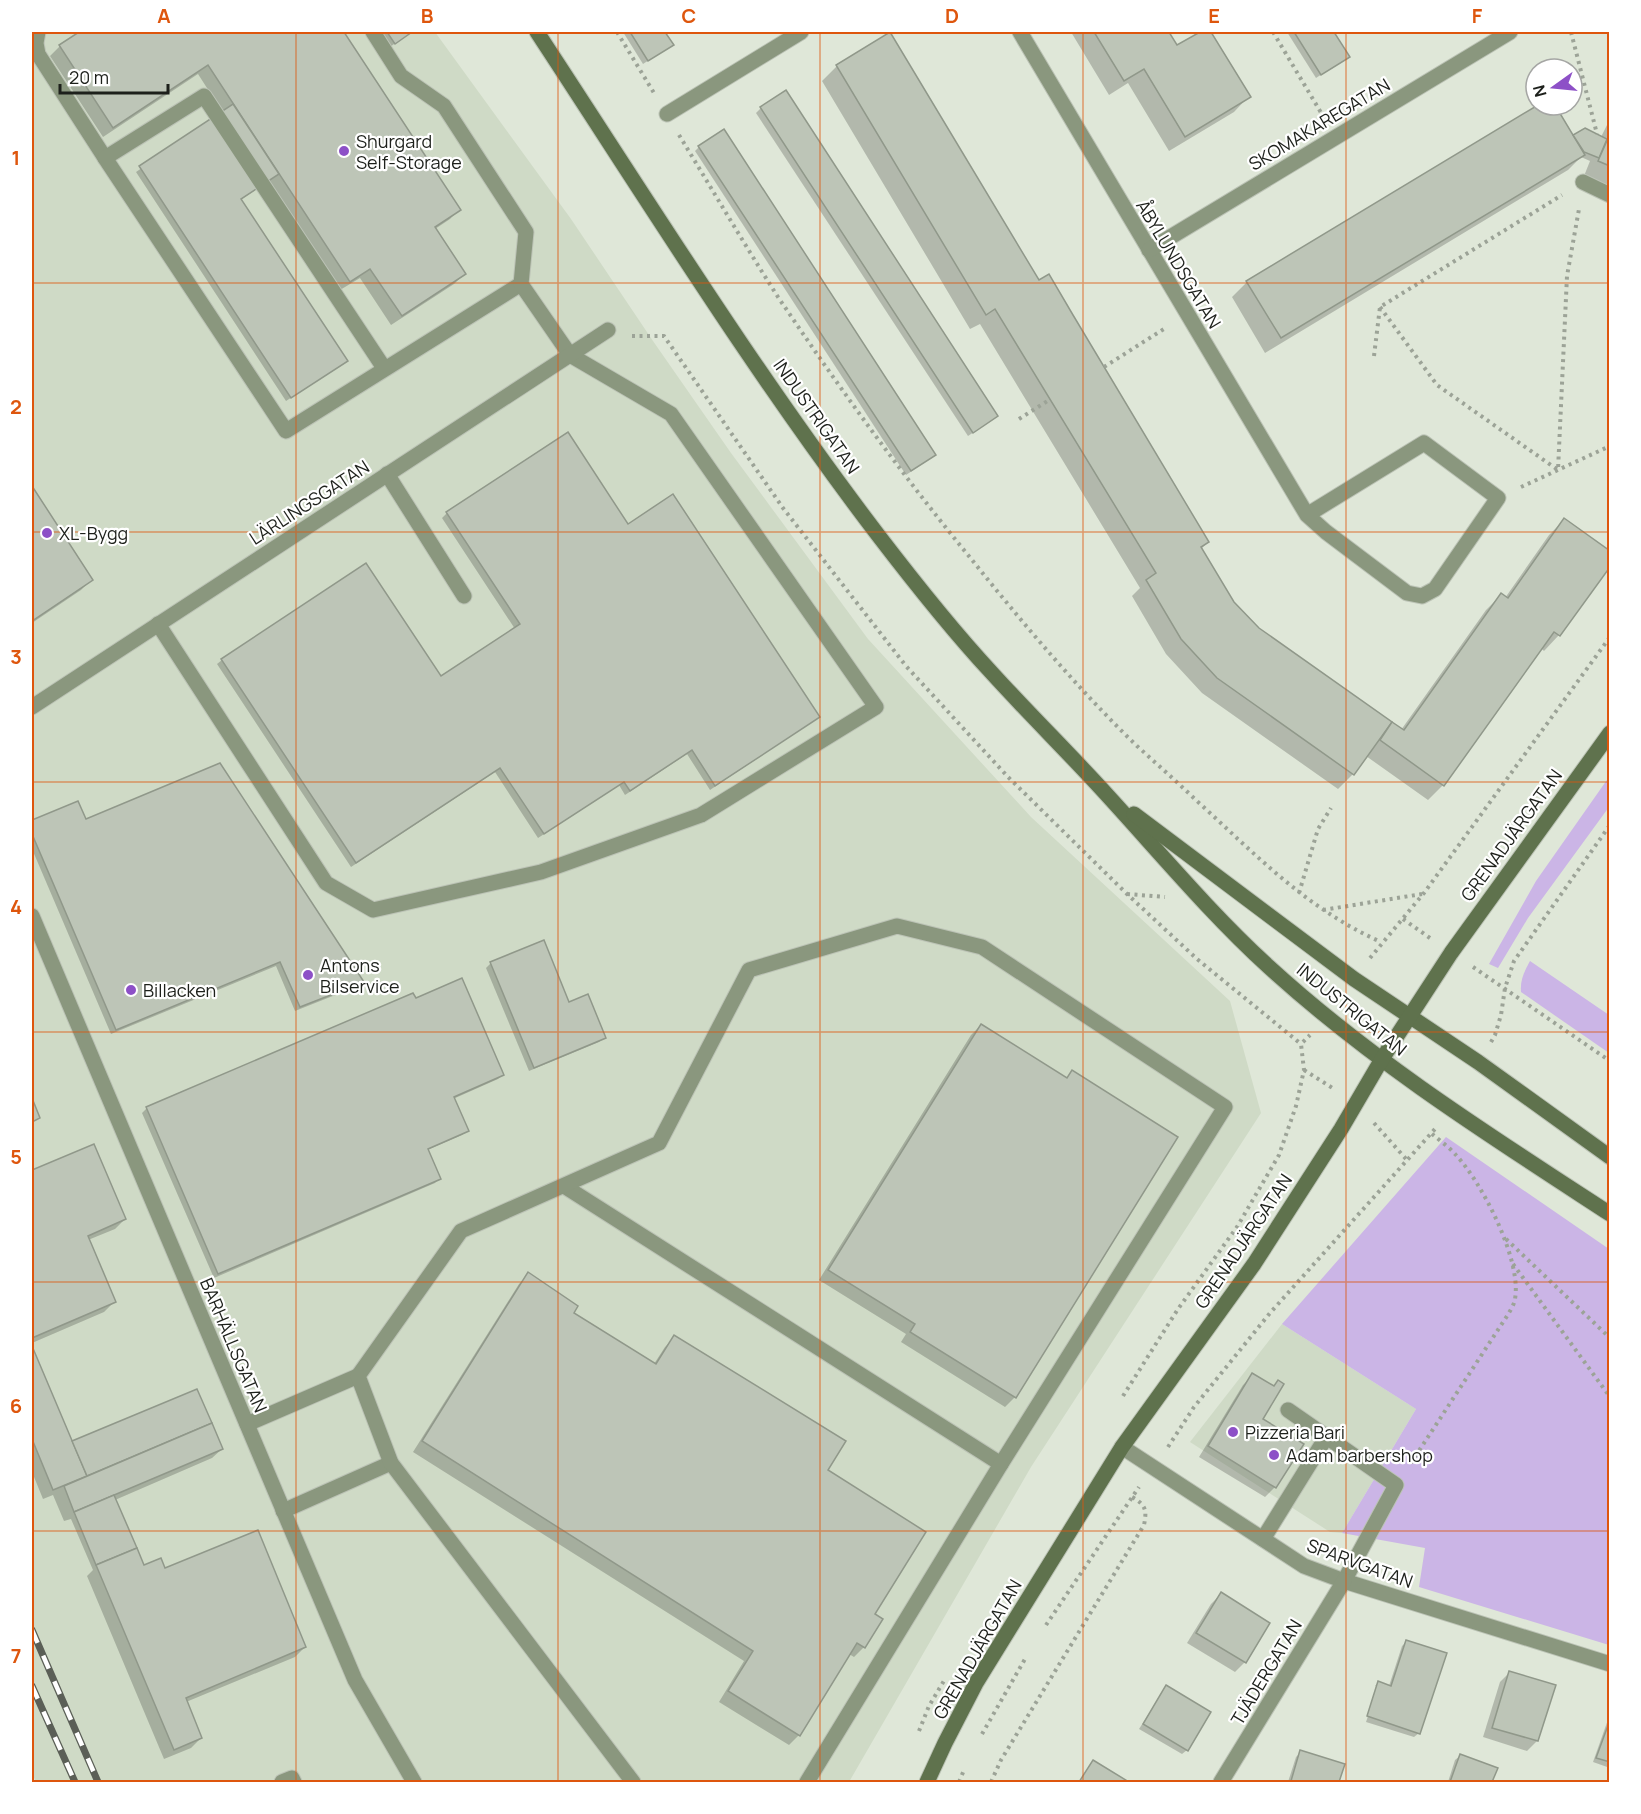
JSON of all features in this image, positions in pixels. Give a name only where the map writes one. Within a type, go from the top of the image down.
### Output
[{"type":"main road","name":"INDUSTRIGATAN","points":[[537,32],[780,400],[878,535],[989,670],[1202,900],[1267,966],[1326,1017],[1449,1108],[1610,1214]]},
{"type":"main road","name":"GRENADJÄRGATAN","points":[[927,1782],[976,1683],[1122,1448],[1254,1264],[1341,1129],[1409,1016],[1464,934],[1610,733]]},
{"type":"main road","name":"INDUSTRIGATAN","points":[[1105,793],[1354,979],[1478,1062],[1610,1157]]},
{"type":"street","points":[[38,32],[36,44],[38,54],[286,431],[521,284]]},
{"type":"street","points":[[158,624],[326,883],[373,910],[541,872],[701,815],[876,707],[671,414],[570,355],[521,284],[526,232],[444,106],[401,76],[373,32]]},
{"type":"street","points":[[667,114],[801,32]]},
{"type":"street","name":"ÅBYLUNDSGATAN","points":[[1020,32],[1307,514],[1326,532],[1407,593],[1422,596],[1435,589],[1498,498]]},
{"type":"street","name":"SKOMAKAREGATAN","points":[[1149,250],[1510,32]]},
{"type":"street","points":[[105,158],[204,96],[384,368]]},
{"type":"street","points":[[1583,182],[1610,195]]},
{"type":"street","name":"LÄRLINGSGATAN","points":[[32,707],[608,330]]},
{"type":"street","points":[[1307,514],[1424,443],[1498,498]]},
{"type":"street","points":[[387,474],[464,596]]},
{"type":"street","name":"BARHÄLLSGATAN","points":[[32,916],[354,1680],[414,1782]]},
{"type":"street","points":[[247,1424],[358,1376],[461,1231],[659,1143],[749,970],[897,926],[982,947],[1225,1107],[1001,1464],[807,1782]]},
{"type":"street","points":[[564,1186],[1001,1464]]},
{"type":"street","points":[[358,1376],[392,1463],[633,1782]]},
{"type":"street","points":[[1288,1410],[1396,1485]]},
{"type":"street","points":[[1263,1539],[1326,1436]]},
{"type":"street","name":"SPARVGATAN","points":[[1122,1448],[1304,1566],[1344,1581],[1610,1664]]},
{"type":"street","points":[[283,1511],[392,1463]]},
{"type":"street","name":"TJÄDERGATAN","points":[[1221,1782],[1344,1581],[1396,1485]]},
{"type":"street","points":[[282,1782],[292,1778],[294,1782]]},
{"type":"path","points":[[617,32],[777,294],[830,374],[913,488],[999,594],[1070,675],[1136,745],[1299,893],[1351,929],[1381,942]]},
{"type":"path","points":[[1272,32],[1336,136]]},
{"type":"path","points":[[1571,32],[1597,134]]},
{"type":"path","points":[[1380,307],[1583,182]]},
{"type":"path","points":[[1558,470],[1567,276],[1583,182]]},
{"type":"path","points":[[1374,356],[1380,307]]},
{"type":"path","points":[[1380,307],[1437,385],[1558,470]]},
{"type":"path","points":[[1104,367],[1187,315]]},
{"type":"path","points":[[608,330],[633,336],[664,336],[783,508],[906,666],[1008,777],[1126,894],[1197,959],[1300,1044],[1304,1070],[1296,1106],[1278,1155],[1237,1227],[1178,1309],[1122,1397]]},
{"type":"path","points":[[1019,419],[1050,400]]},
{"type":"path","points":[[1498,498],[1610,446]]},
{"type":"path","points":[[1354,979],[1381,942],[1424,893],[1610,637]]},
{"type":"path","points":[[1299,893],[1318,829],[1331,808]]},
{"type":"path","points":[[1478,1062],[1495,1035],[1501,1015],[1504,988],[1514,961],[1610,825]]},
{"type":"path","points":[[1323,910],[1424,893]]},
{"type":"path","points":[[1504,988],[1610,1061]]},
{"type":"path","points":[[1300,1044],[1326,1017]]},
{"type":"path","points":[[1044,1628],[1194,1407],[1255,1331],[1431,1133],[1449,1108]]},
{"type":"path","points":[[1396,1485],[1507,1316],[1515,1300],[1515,1286],[1505,1238],[1482,1193],[1456,1155],[1431,1133]]},
{"type":"path","points":[[1505,1238],[1610,1338]]},
{"type":"path","points":[[1511,1262],[1610,1397]]},
{"type":"path","points":[[991,1782],[1001,1760],[1144,1526],[1147,1512],[1144,1504],[1132,1497]]},
{"type":"path","points":[[981,1736],[1026,1658]]},
{"type":"path","points":[[917,1735],[929,1706],[946,1678]]},
{"type":"path","points":[[959,1782],[967,1764]]},
{"type":"shaded area","points":[[32,32],[435,32],[571,219],[731,453],[868,639],[1031,817],[1230,1001],[1261,1113],[1031,1467],[849,1782],[36,1782],[32,1773]]},
{"type":"shaded area","points":[[1609,777],[1609,807],[1528,918],[1498,968],[1489,964],[1536,881]]},
{"type":"shaded area","points":[[1530,961],[1609,1015],[1609,1053],[1521,992],[1523,976]]},
{"type":"shaded area","points":[[1446,1137],[1609,1249],[1609,1645],[1419,1587],[1425,1548],[1342,1533],[1416,1409],[1282,1324]]},
{"type":"shaded area","points":[[1282,1324],[1416,1409],[1342,1533],[1330,1532],[1190,1442]]},
{"type":"building","name":"Shurgard Self-Storage","points":[[79,32],[344,32],[461,210],[435,227],[466,274],[402,316],[370,269],[350,282],[208,65],[113,128],[59,45]]},
{"type":"building","points":[[387,32],[412,32],[395,44]]},
{"type":"building","points":[[630,32],[665,32],[674,45],[648,61]]},
{"type":"building","points":[[890,32],[1039,280],[1049,274],[1209,542],[1201,547],[1234,602],[1259,628],[1392,722],[1354,775],[1217,678],[1181,639],[1146,580],[1156,573],[995,309],[986,315],[836,65]]},
{"type":"building","points":[[1094,32],[1169,32],[1177,45],[1200,32],[1211,32],[1251,97],[1185,137],[1144,69],[1124,81]]},
{"type":"building","points":[[1294,32],[1334,32],[1350,57],[1321,75]]},
{"type":"building","points":[[786,90],[998,416],[973,433],[760,107]]},
{"type":"building","points":[[233,104],[279,174],[241,199],[348,361],[291,398],[139,166]]},
{"type":"building","points":[[1524,113],[1524,117],[1562,117],[1585,155],[1281,338],[1246,281]]},
{"type":"building","points":[[1585,128],[1607,139],[1599,158],[1584,152],[1573,135]]},
{"type":"building","points":[[724,129],[936,455],[911,471],[698,146]]},
{"type":"building","points":[[1610,134],[1610,166],[1598,161]]},
{"type":"building","points":[[568,432],[628,524],[673,494],[820,717],[715,786],[692,750],[630,791],[624,782],[544,834],[500,768],[356,863],[221,659],[366,563],[441,676],[520,624],[446,512]]},
{"type":"building","name":"XL-Bygg","points":[[32,486],[93,580],[32,621]]},
{"type":"building","points":[[1564,518],[1610,551],[1610,567],[1560,636],[1554,632],[1444,786],[1380,740],[1392,722],[1404,730],[1501,593],[1508,598]]},
{"type":"building","points":[[220,763],[364,982],[300,1007],[280,962],[116,1030],[32,834],[32,820],[78,801],[86,819]]},
{"type":"building","points":[[544,940],[569,1002],[588,994],[606,1038],[534,1068],[490,962]]},
{"type":"building","points":[[462,978],[504,1075],[454,1097],[469,1131],[428,1149],[441,1179],[218,1274],[146,1107],[413,993],[416,998]]},
{"type":"building","points":[[981,1024],[1067,1078],[1072,1070],[1178,1137],[1016,1398],[910,1332],[915,1324],[828,1270]]},
{"type":"building","points":[[32,1098],[40,1118],[32,1122]]},
{"type":"building","points":[[94,1144],[126,1219],[88,1236],[116,1302],[32,1338],[32,1170]]},
{"type":"building","points":[[528,1272],[578,1306],[574,1313],[656,1364],[674,1335],[846,1441],[828,1470],[926,1532],[875,1614],[883,1619],[865,1648],[857,1643],[800,1736],[728,1691],[753,1651],[422,1441]]},
{"type":"building","points":[[32,1346],[87,1476],[53,1490],[32,1439]]},
{"type":"building","points":[[1252,1373],[1274,1386],[1278,1380],[1284,1384],[1263,1419],[1304,1444],[1276,1488],[1208,1446]]},
{"type":"building","points":[[197,1389],[212,1423],[87,1476],[72,1441]]},
{"type":"building","points":[[212,1423],[223,1449],[74,1512],[64,1486]]},
{"type":"building","points":[[114,1495],[137,1548],[96,1565],[74,1512]]},
{"type":"building","points":[[258,1530],[306,1647],[186,1698],[202,1738],[174,1750],[96,1565],[137,1548],[144,1565],[161,1558],[165,1568]]},
{"type":"building","points":[[1221,1592],[1270,1623],[1246,1663],[1196,1633]]},
{"type":"building","points":[[1406,1640],[1447,1653],[1420,1734],[1367,1716],[1378,1681],[1391,1686]]},
{"type":"building","points":[[1509,1671],[1556,1685],[1538,1741],[1492,1728]]},
{"type":"building","points":[[1166,1685],[1211,1712],[1188,1751],[1143,1724]]},
{"type":"building","points":[[1610,1720],[1610,1762],[1596,1758]]},
{"type":"building","points":[[1300,1750],[1345,1764],[1339,1782],[1291,1781]]},
{"type":"building","points":[[1460,1754],[1498,1768],[1492,1782],[1450,1782]]},
{"type":"building","points":[[1093,1760],[1129,1782],[1079,1782]]},
{"type":"railway","points":[[32,1630],[98,1782]]},
{"type":"railway","points":[[32,1686],[75,1782]]},
{"type":"place","name":"Shurgard Self-Storage","points":[[344,151]]},
{"type":"place","name":"XL-Bygg","points":[[47,533]]},
{"type":"place","name":"Antons Bilservice","points":[[308,975]]},
{"type":"place","name":"Billacken","points":[[131,990]]},
{"type":"place","name":"Pizzeria Bari","points":[[1233,1432]]},
{"type":"place","name":"Adam barbershop","points":[[1274,1455]]}]
